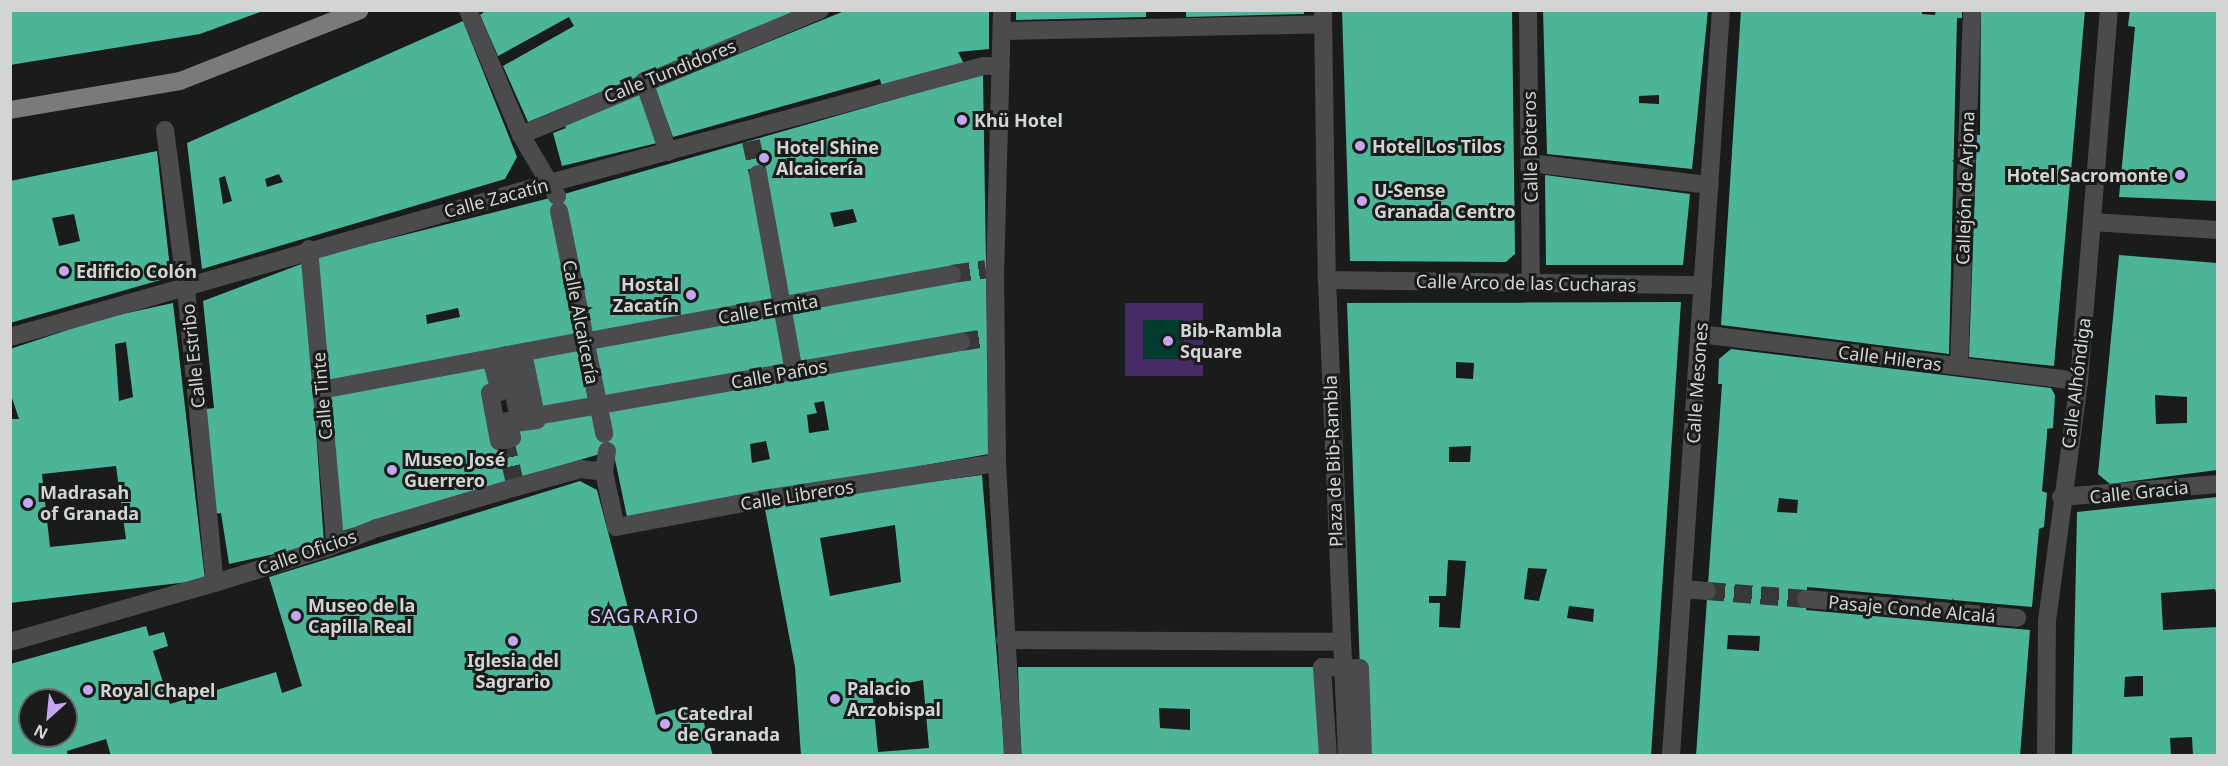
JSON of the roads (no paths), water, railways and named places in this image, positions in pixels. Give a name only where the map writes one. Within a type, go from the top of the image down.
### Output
[{"type":"main road","points":[[10,110],[180,81],[360,10]]},
{"type":"street","points":[[468,10],[521,135],[556,197]]},
{"type":"street","name":"Calle Tundidores","points":[[521,135],[644,81],[820,10]]},
{"type":"street","name":"Calle Boteros","points":[[1528,10],[1531,283]]},
{"type":"street","name":"Calle Mesones","points":[[1671,756],[1684,589],[1721,10]]},
{"type":"street","name":"Callejón de Arjona","points":[[1959,366],[1972,10]]},
{"type":"street","name":"Calle Alhóndiga","points":[[2046,756],[2047,621],[2061,497],[2079,381],[2109,10]]},
{"type":"street","name":"Plaza de Bib-Rambla","points":[[1013,756],[991,464],[990,269],[993,66],[1002,21],[1323,16],[1327,280],[1341,667],[1347,756]]},
{"type":"street","name":"Calle Zacatín","points":[[10,336],[111,305],[186,289],[309,249],[556,197],[668,152],[749,135],[993,66]]},
{"type":"street","points":[[644,81],[668,152]]},
{"type":"street","name":"Calle Estribo","points":[[165,130],[186,289],[215,583]]},
{"type":"street","points":[[1530,163],[1710,185]]},
{"type":"street","points":[[758,174],[794,372]]},
{"type":"street","name":"Calle Alcaicería","points":[[556,197],[583,342],[604,433]]},
{"type":"street","points":[[2092,222],[2217,230]]},
{"type":"street","name":"Calle Tinte","points":[[309,249],[335,542]]},
{"type":"street","name":"Calle Ermita","points":[[321,390],[507,359],[583,342],[952,274]]},
{"type":"street","name":"Calle Arco de las Cucharas","points":[[1327,280],[1703,285]]},
{"type":"street","name":"Calle Hileras","points":[[1700,334],[2079,381]]},
{"type":"street","name":"Calle Paños","points":[[528,418],[961,342]]},
{"type":"street","points":[[507,359],[524,358],[528,418]]},
{"type":"street","name":"Calle Paños","points":[[507,359],[493,366],[500,392],[490,393],[499,441],[512,438],[509,424],[537,420],[528,418]]},
{"type":"street","points":[[604,472],[607,452]]},
{"type":"street","name":"Calle Libreros","points":[[604,472],[616,527],[991,464]]},
{"type":"street","name":"Calle Oficios","points":[[10,642],[327,548],[335,542],[515,483],[581,469],[604,472]]},
{"type":"street","name":"Calle Gracia","points":[[2061,497],[2217,484]]},
{"type":"street","points":[[1684,589],[1707,591]]},
{"type":"street","name":"Pasaje Conde Alcalá","points":[[1806,599],[2018,618]]},
{"type":"street","points":[[1005,640],[1340,642]]},
{"type":"street","points":[[1328,756],[1322,667],[1360,668],[1363,756]]},
{"type":"tunnel","points":[[751,141],[758,174]]},
{"type":"tunnel","points":[[952,274],[986,269]]},
{"type":"tunnel","points":[[961,342],[987,338]]},
{"type":"tunnel","points":[[505,440],[514,479]]},
{"type":"tunnel","points":[[1707,591],[1806,599]]},
{"type":"place","name":"Khü Hotel","points":[[962,120]]},
{"type":"place","name":"Hotel Los Tilos","points":[[1360,146]]},
{"type":"place","name":"Hotel Shine Alcaicería","points":[[764,158]]},
{"type":"place","name":"Hotel Sacromonte","points":[[2180,175]]},
{"type":"place","name":"U-Sense Granada Centro","points":[[1362,201]]},
{"type":"place","name":"Edificio Colón","points":[[64,271]]},
{"type":"place","name":"Hostal Zacatín","points":[[691,295]]},
{"type":"place","name":"Bib-Rambla Square","points":[[1168,341]]},
{"type":"place","name":"Museo José Guerrero","points":[[392,470]]},
{"type":"place","name":"Madrasah of Granada","points":[[28,503]]},
{"type":"place","name":"Museo de la Capilla Real","points":[[296,616]]},
{"type":"place","name":"Iglesia del Sagrario","points":[[513,641]]},
{"type":"place","name":"Royal Chapel","points":[[88,690]]},
{"type":"place","name":"Palacio Arzobispal","points":[[835,699]]},
{"type":"place","name":"Catedral de Granada","points":[[665,724]]},
{"type":"district","name":"SAGRARIO","points":[[645,615]]}]
